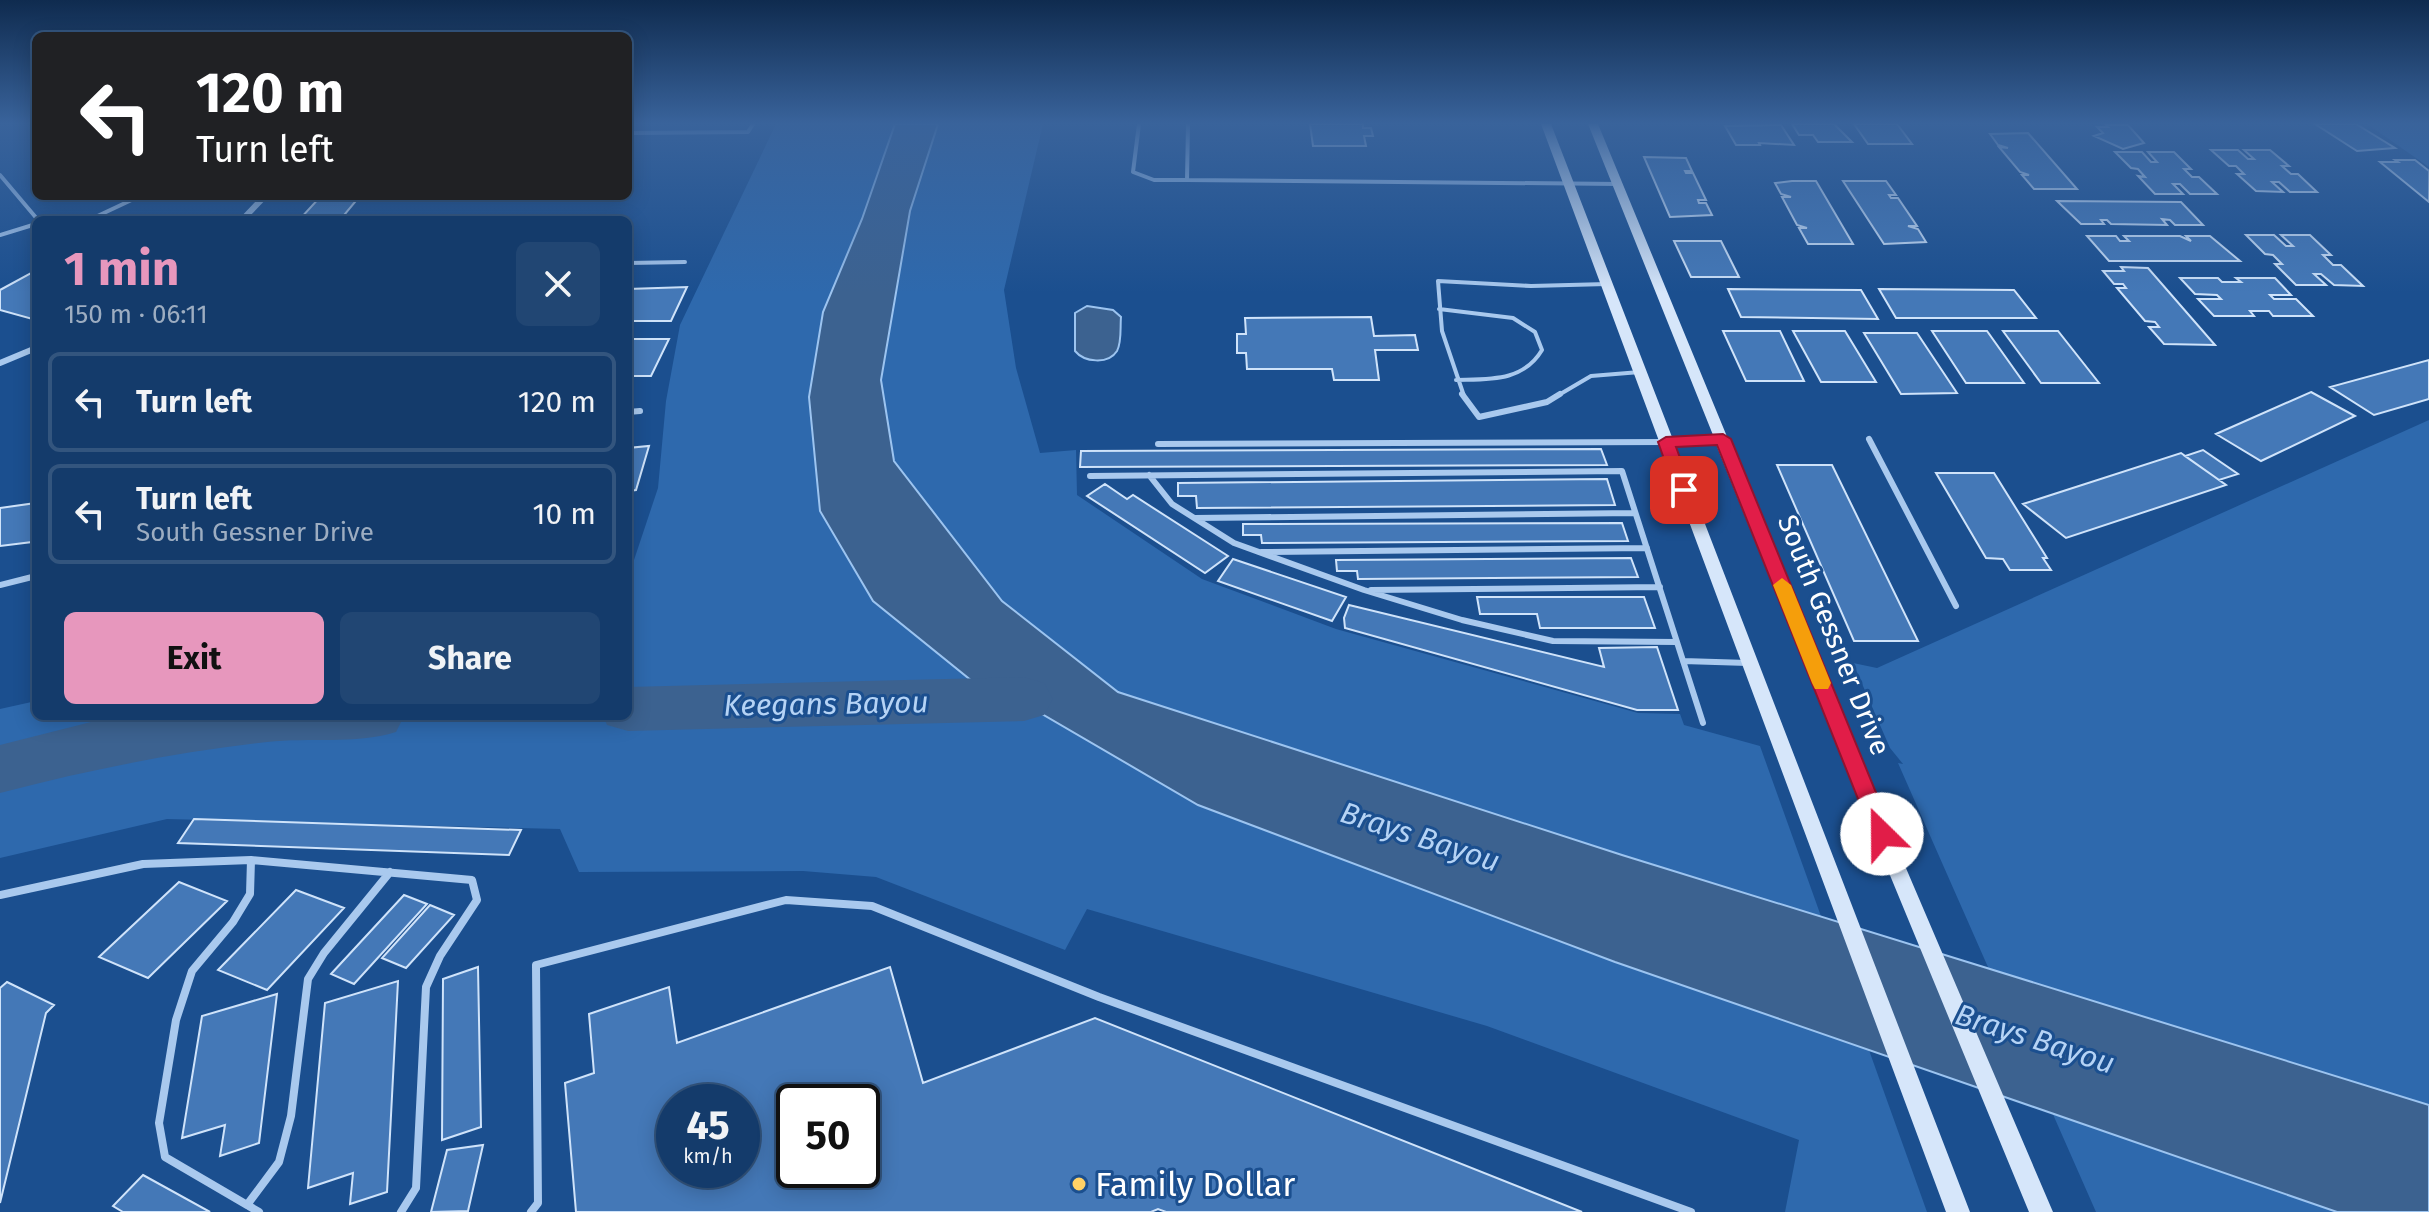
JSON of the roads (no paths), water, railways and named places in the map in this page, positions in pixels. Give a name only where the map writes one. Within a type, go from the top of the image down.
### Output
[{"type":"main road","name":"South Gessner Drive","points":[[1618,181],[1870,805],[2041,1212]]},
{"type":"main road","points":[[1569,183],[1955,1204]]},
{"type":"main road","points":[[1666,442],[1723,439]]},
{"type":"street","points":[[246,216],[261,200]]},
{"type":"street","points":[[0,363],[32,350]]},
{"type":"lane","points":[[4,181],[32,216]]},
{"type":"lane","points":[[1258,181],[1619,184]]},
{"type":"lane","points":[[98,216],[132,200]]},
{"type":"lane","points":[[0,235],[32,224]]},
{"type":"lane","points":[[632,263],[685,262]]},
{"type":"lane","points":[[1607,284],[1531,286],[1442,280],[1435,284],[1456,380],[1469,410],[1479,417],[1547,402],[1591,376],[1640,372]]},
{"type":"lane","points":[[1439,309],[1513,318],[1526,323],[1535,332],[1542,350],[1538,359],[1524,371],[1504,379],[1456,380]]},
{"type":"lane","points":[[632,412],[640,411]]},
{"type":"lane","points":[[1869,439],[1956,606]]},
{"type":"lane","points":[[1158,444],[1666,442]]},
{"type":"lane","points":[[1090,476],[1622,471],[1703,723]]},
{"type":"lane","points":[[1149,475],[1172,504],[1234,543],[1364,590],[1462,620],[1553,641],[1677,642]]},
{"type":"lane","points":[[1192,518],[1635,513]]},
{"type":"lane","points":[[1257,552],[1647,548]]},
{"type":"lane","points":[[0,585],[32,577]]},
{"type":"lane","points":[[1364,590],[1660,587]]},
{"type":"lane","points":[[1683,661],[1749,663]]},
{"type":"lane","points":[[251,860],[250,894],[233,922],[192,971],[176,1020],[159,1123],[165,1157],[259,1212]]},
{"type":"lane","points":[[0,895],[143,864],[251,860],[472,880],[477,900],[440,956],[426,987],[416,1188],[401,1212]]},
{"type":"lane","points":[[247,1205],[279,1162],[291,1116],[308,979],[324,953],[390,872]]},
{"type":"lane","points":[[531,1212],[538,1203],[536,965],[786,900],[872,906],[1099,997],[1691,1212]]},
{"type":"water","name":"Brays Bayou","points":[[875,181],[920,181],[910,211],[881,380],[894,461],[1002,601],[1118,692],[1622,855],[2429,1105],[2429,1212],[2337,1212],[1615,962],[1198,805],[1006,693],[972,681],[873,601],[820,511],[809,397],[823,312]]},
{"type":"water","points":[[1087,306],[1113,310],[1121,317],[1119,347],[1108,358],[1090,360],[1075,351],[1075,313]]},
{"type":"waterway","name":"Keegans Bayou","points":[[632,709],[1024,699]]},
{"type":"waterway","name":"Keegans Bayou","points":[[0,769],[95,745],[262,720]]},
{"type":"place","name":"Family Dollar","points":[[1079,1184]]}]
